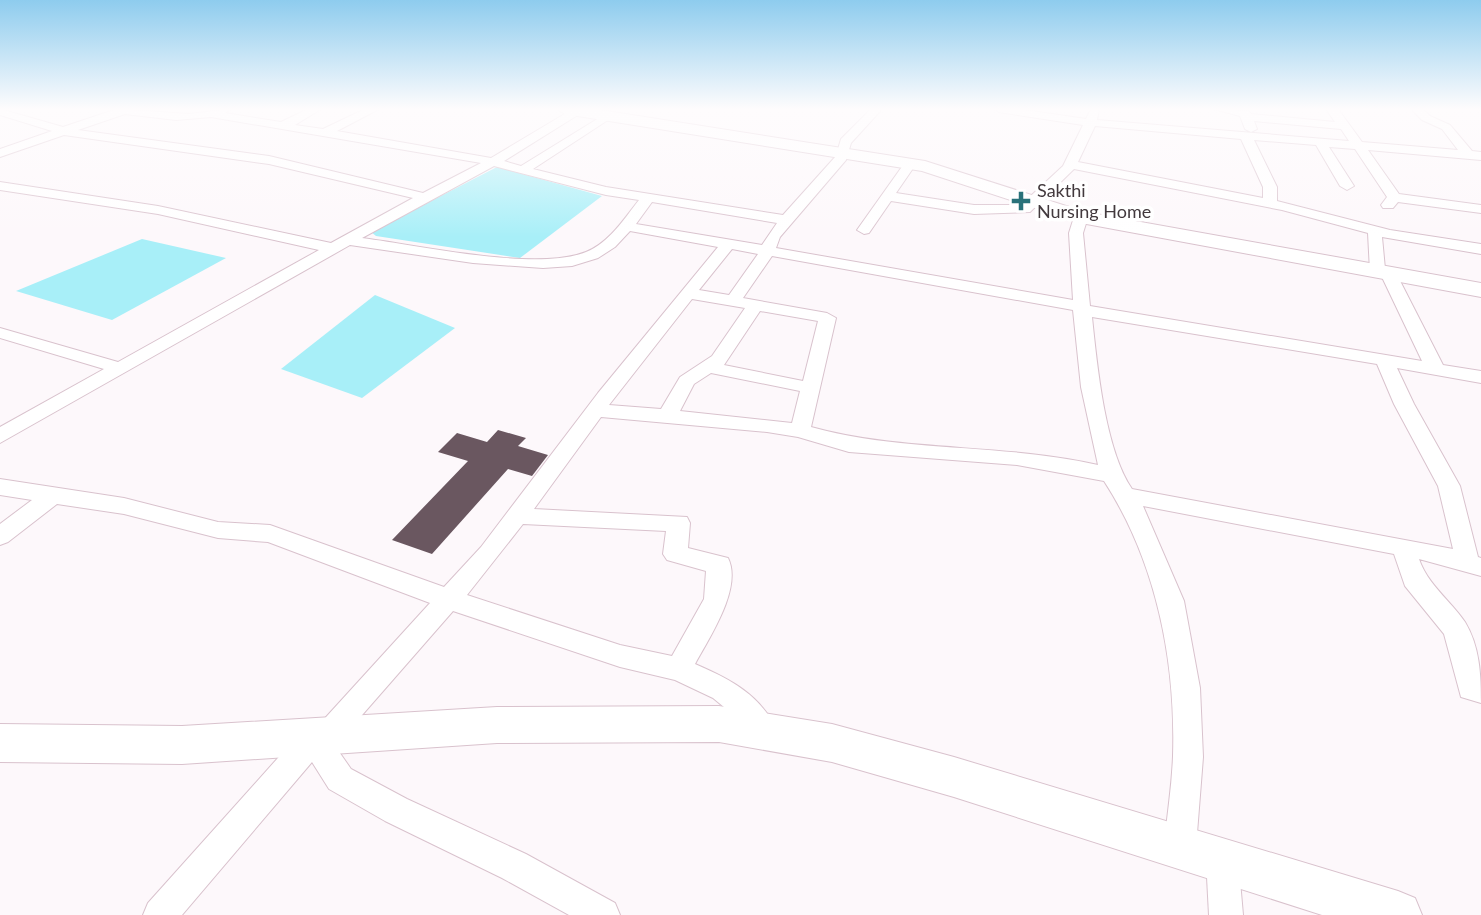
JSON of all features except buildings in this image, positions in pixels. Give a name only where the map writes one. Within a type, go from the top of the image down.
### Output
[{"type":"street","points":[[220,152],[269,160],[425,197]]},
{"type":"street","points":[[438,152],[495,161],[606,191],[786,220]]},
{"type":"street","points":[[0,436],[340,244],[512,152]]},
{"type":"street","points":[[524,169],[543,152]]},
{"type":"street","points":[[834,152],[910,164],[1081,216],[1243,249],[1481,290]]},
{"type":"street","points":[[889,196],[1010,211],[1025,209],[1032,199],[1062,175],[1075,152]]},
{"type":"street","points":[[1257,152],[1270,187],[1270,203]]},
{"type":"street","points":[[1326,152],[1347,186]]},
{"type":"street","points":[[1363,152],[1374,163],[1391,201],[1481,209]]},
{"type":"street","points":[[1420,152],[1475,156]]},
{"type":"street","points":[[733,301],[786,220],[842,153]]},
{"type":"street","points":[[864,230],[910,164]]},
{"type":"street","points":[[1069,164],[1270,203],[1376,231],[1481,249]]},
{"type":"street","points":[[0,186],[158,210],[340,244],[547,263],[591,256],[625,226],[649,197]]},
{"type":"street","points":[[1081,216],[1076,233],[1090,387],[1111,475],[1124,495],[1171,601],[1186,688],[1188,757],[1180,846]]},
{"type":"street","points":[[625,226],[1481,377]]},
{"type":"street","points":[[1376,231],[1375,251],[1383,272],[1436,370]]},
{"type":"street","points":[[160,915],[489,553],[596,410],[728,244]]},
{"type":"street","points":[[687,293],[827,318],[800,431]]},
{"type":"street","points":[[667,416],[687,382],[719,360],[755,305]]},
{"type":"street","points":[[0,333],[118,368]]},
{"type":"street","points":[[1385,361],[1404,404],[1449,486],[1474,565]]},
{"type":"street","points":[[708,367],[811,388]]},
{"type":"street","points":[[596,410],[722,419],[800,431],[854,445],[1012,456],[1056,462],[1111,475]]},
{"type":"street","points":[[0,487],[124,506],[218,530],[270,534],[449,599],[621,656],[679,669],[723,689],[746,708],[763,731]]},
{"type":"street","points":[[0,536],[53,495]]},
{"type":"street","points":[[1124,495],[1403,547],[1474,565]]},
{"type":"street","points":[[516,516],[680,523],[675,554],[719,565],[716,600],[679,669]]},
{"type":"street","points":[[1403,547],[1414,579],[1455,629],[1464,653],[1471,688],[1481,691]]},
{"type":"street","points":[[0,743],[182,745],[497,725],[719,724],[832,743],[1222,858],[1398,915]]},
{"type":"street","points":[[320,738],[340,779],[396,810],[514,866],[603,915]]},
{"type":"street","points":[[1222,858],[1226,915]]},
{"type":"water","points":[[497,167],[602,196],[520,258],[376,236],[371,232]]},
{"type":"water","points":[[142,239],[226,258],[112,320],[16,291]]},
{"type":"water","points":[[375,295],[455,328],[362,398],[281,369]]},
{"type":"place","name":"Sakthi Nursing Home","points":[[1021,201]]}]
